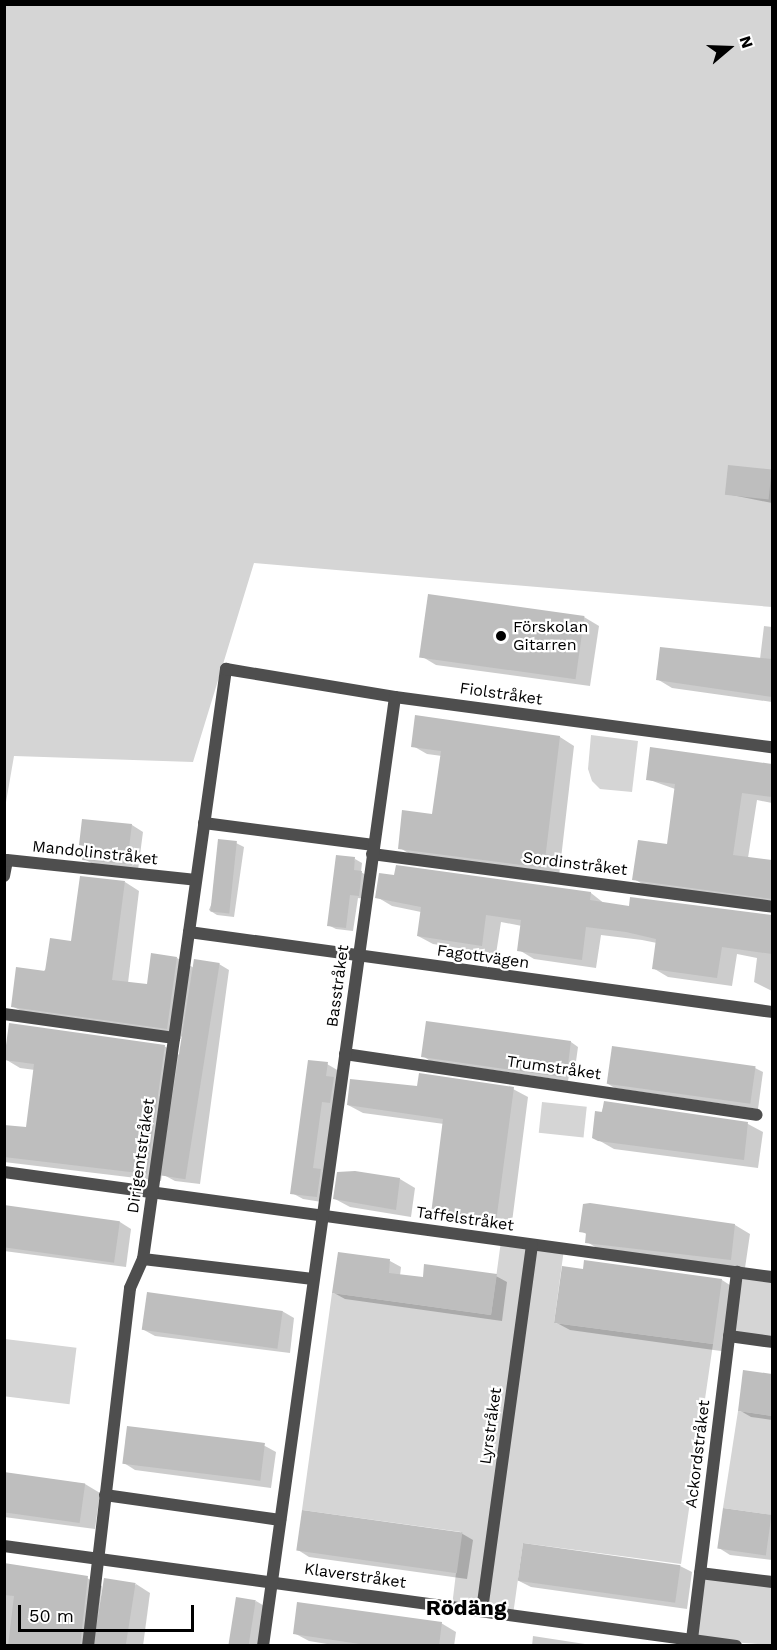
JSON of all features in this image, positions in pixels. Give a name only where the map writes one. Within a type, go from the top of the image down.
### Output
[{"type":"street","name":"Fiolstråket","points":[[226,669],[394,697],[772,747]]},
{"type":"street","name":"Dirigentstråket","points":[[88,1646],[130,1288],[143,1259],[226,669]]},
{"type":"street","name":"Basstråket","points":[[263,1646],[394,697]]},
{"type":"street","name":"Sordinstråket","points":[[204,823],[373,850],[772,907]]},
{"type":"street","name":"Mandolinstråket","points":[[4,876],[7,860],[196,880]]},
{"type":"street","name":"Fagottvägen","points":[[189,932],[772,1012]]},
{"type":"street","points":[[4,1014],[174,1038]]},
{"type":"street","name":"Trumstråket","points":[[345,1054],[757,1115]]},
{"type":"street","points":[[4,1172],[152,1194]]},
{"type":"street","name":"Taffelstråket","points":[[152,1194],[772,1277]]},
{"type":"street","name":"Lyrstråket","points":[[482,1611],[532,1245]]},
{"type":"street","points":[[143,1259],[314,1279]]},
{"type":"street","name":"Ackordstråket","points":[[692,1640],[737,1272]]},
{"type":"street","points":[[729,1336],[772,1342]]},
{"type":"street","points":[[105,1495],[280,1520]]},
{"type":"street","name":"Klaverstråket","points":[[4,1546],[99,1557],[736,1646]]},
{"type":"street","points":[[700,1573],[772,1582]]},
{"type":"shaded area","points":[[5,5],[772,5],[772,607],[254,563],[193,762],[14,756],[5,808]]},
{"type":"shaded area","points":[[591,735],[638,741],[632,792],[600,789],[592,781],[588,769]]},
{"type":"shaded area","points":[[542,1102],[587,1107],[584,1138],[539,1133]]},
{"type":"shaded area","points":[[501,1241],[564,1249],[554,1323],[713,1344],[681,1564],[523,1543],[513,1615],[452,1606],[461,1532],[302,1510],[332,1293],[491,1315]]},
{"type":"shaded area","points":[[737,1272],[772,1277],[772,1342],[729,1336]]},
{"type":"shaded area","points":[[5,1339],[76,1348],[70,1404],[4,1396]]},
{"type":"shaded area","points":[[738,1411],[772,1416],[772,1515],[723,1508]]},
{"type":"shaded area","points":[[700,1573],[772,1582],[772,1645],[692,1639]]},
{"type":"building","points":[[728,465],[772,470],[769,499],[725,495]]},
{"type":"building","points":[[428,594],[584,616],[576,679],[419,657]]},
{"type":"building","points":[[660,647],[772,659],[772,697],[656,680]]},
{"type":"building","points":[[415,715],[560,736],[544,868],[398,849],[402,810],[432,814],[441,751],[411,747]]},
{"type":"building","points":[[650,747],[772,764],[772,797],[742,793],[733,855],[772,860],[772,899],[632,880],[638,840],[667,844],[675,784],[646,780]]},
{"type":"building","points":[[82,819],[132,824],[127,864],[82,860],[84,846],[79,845]]},
{"type":"building","points":[[218,839],[237,841],[229,914],[210,912]]},
{"type":"building","points":[[336,855],[355,857],[354,870],[362,871],[359,896],[350,895],[346,928],[327,926]]},
{"type":"building","points":[[396,865],[591,892],[590,900],[629,906],[630,897],[772,915],[772,954],[722,947],[717,978],[652,969],[656,939],[626,932],[586,927],[582,960],[517,951],[521,920],[486,915],[482,946],[417,936],[421,907],[375,898],[379,873],[394,875]]},
{"type":"building","points":[[80,876],[125,881],[112,980],[147,984],[151,953],[177,957],[167,1029],[11,1007],[16,967],[45,971],[50,938],[71,941]]},
{"type":"building","points":[[194,959],[220,963],[185,1179],[160,1175]]},
{"type":"building","points":[[426,1021],[571,1041],[567,1073],[561,1072],[561,1077],[421,1057]]},
{"type":"building","points":[[9,1023],[165,1045],[147,1174],[4,1157],[4,1125],[26,1127],[34,1064],[4,1060]]},
{"type":"building","points":[[612,1046],[756,1066],[750,1104],[607,1084]]},
{"type":"building","points":[[308,1060],[328,1062],[326,1076],[334,1077],[330,1103],[322,1102],[313,1168],[321,1169],[317,1197],[290,1194]]},
{"type":"building","points":[[419,1073],[514,1087],[496,1222],[431,1214],[443,1119],[347,1105],[350,1079],[417,1086]]},
{"type":"building","points":[[604,1101],[748,1122],[744,1160],[598,1141],[592,1138],[595,1111],[602,1112]]},
{"type":"building","points":[[355,1171],[400,1178],[396,1210],[333,1199],[337,1172]]},
{"type":"building","points":[[590,1203],[735,1224],[731,1260],[585,1243],[586,1233],[579,1232],[583,1204]]},
{"type":"building","points":[[4,1205],[120,1221],[114,1263],[4,1247]]},
{"type":"building","points":[[338,1252],[390,1259],[389,1273],[423,1277],[424,1264],[497,1274],[491,1315],[332,1293]]},
{"type":"building","points":[[584,1260],[722,1279],[713,1344],[554,1323],[562,1266],[583,1269]]},
{"type":"building","points":[[147,1292],[283,1311],[277,1349],[142,1330]]},
{"type":"building","points":[[743,1370],[772,1374],[772,1416],[738,1411]]},
{"type":"building","points":[[127,1426],[265,1443],[260,1481],[122,1464]]},
{"type":"building","points":[[4,1472],[85,1483],[80,1523],[4,1512]]},
{"type":"building","points":[[723,1508],[772,1515],[766,1555],[717,1549]]},
{"type":"building","points":[[302,1510],[462,1533],[457,1573],[296,1551]]},
{"type":"building","points":[[523,1543],[680,1565],[675,1603],[518,1581]]},
{"type":"building","points":[[4,1563],[88,1576],[80,1646],[8,1646],[14,1596],[4,1595]]},
{"type":"building","points":[[104,1578],[136,1583],[126,1646],[93,1645]]},
{"type":"building","points":[[236,1597],[256,1600],[248,1646],[228,1645]]},
{"type":"building","points":[[297,1602],[442,1622],[439,1646],[373,1646],[293,1634]]},
{"type":"place","name":"Förskolan Gitarren","points":[[501,636]]},
{"type":"district","name":"Rödäng","points":[[466,1608]]}]
